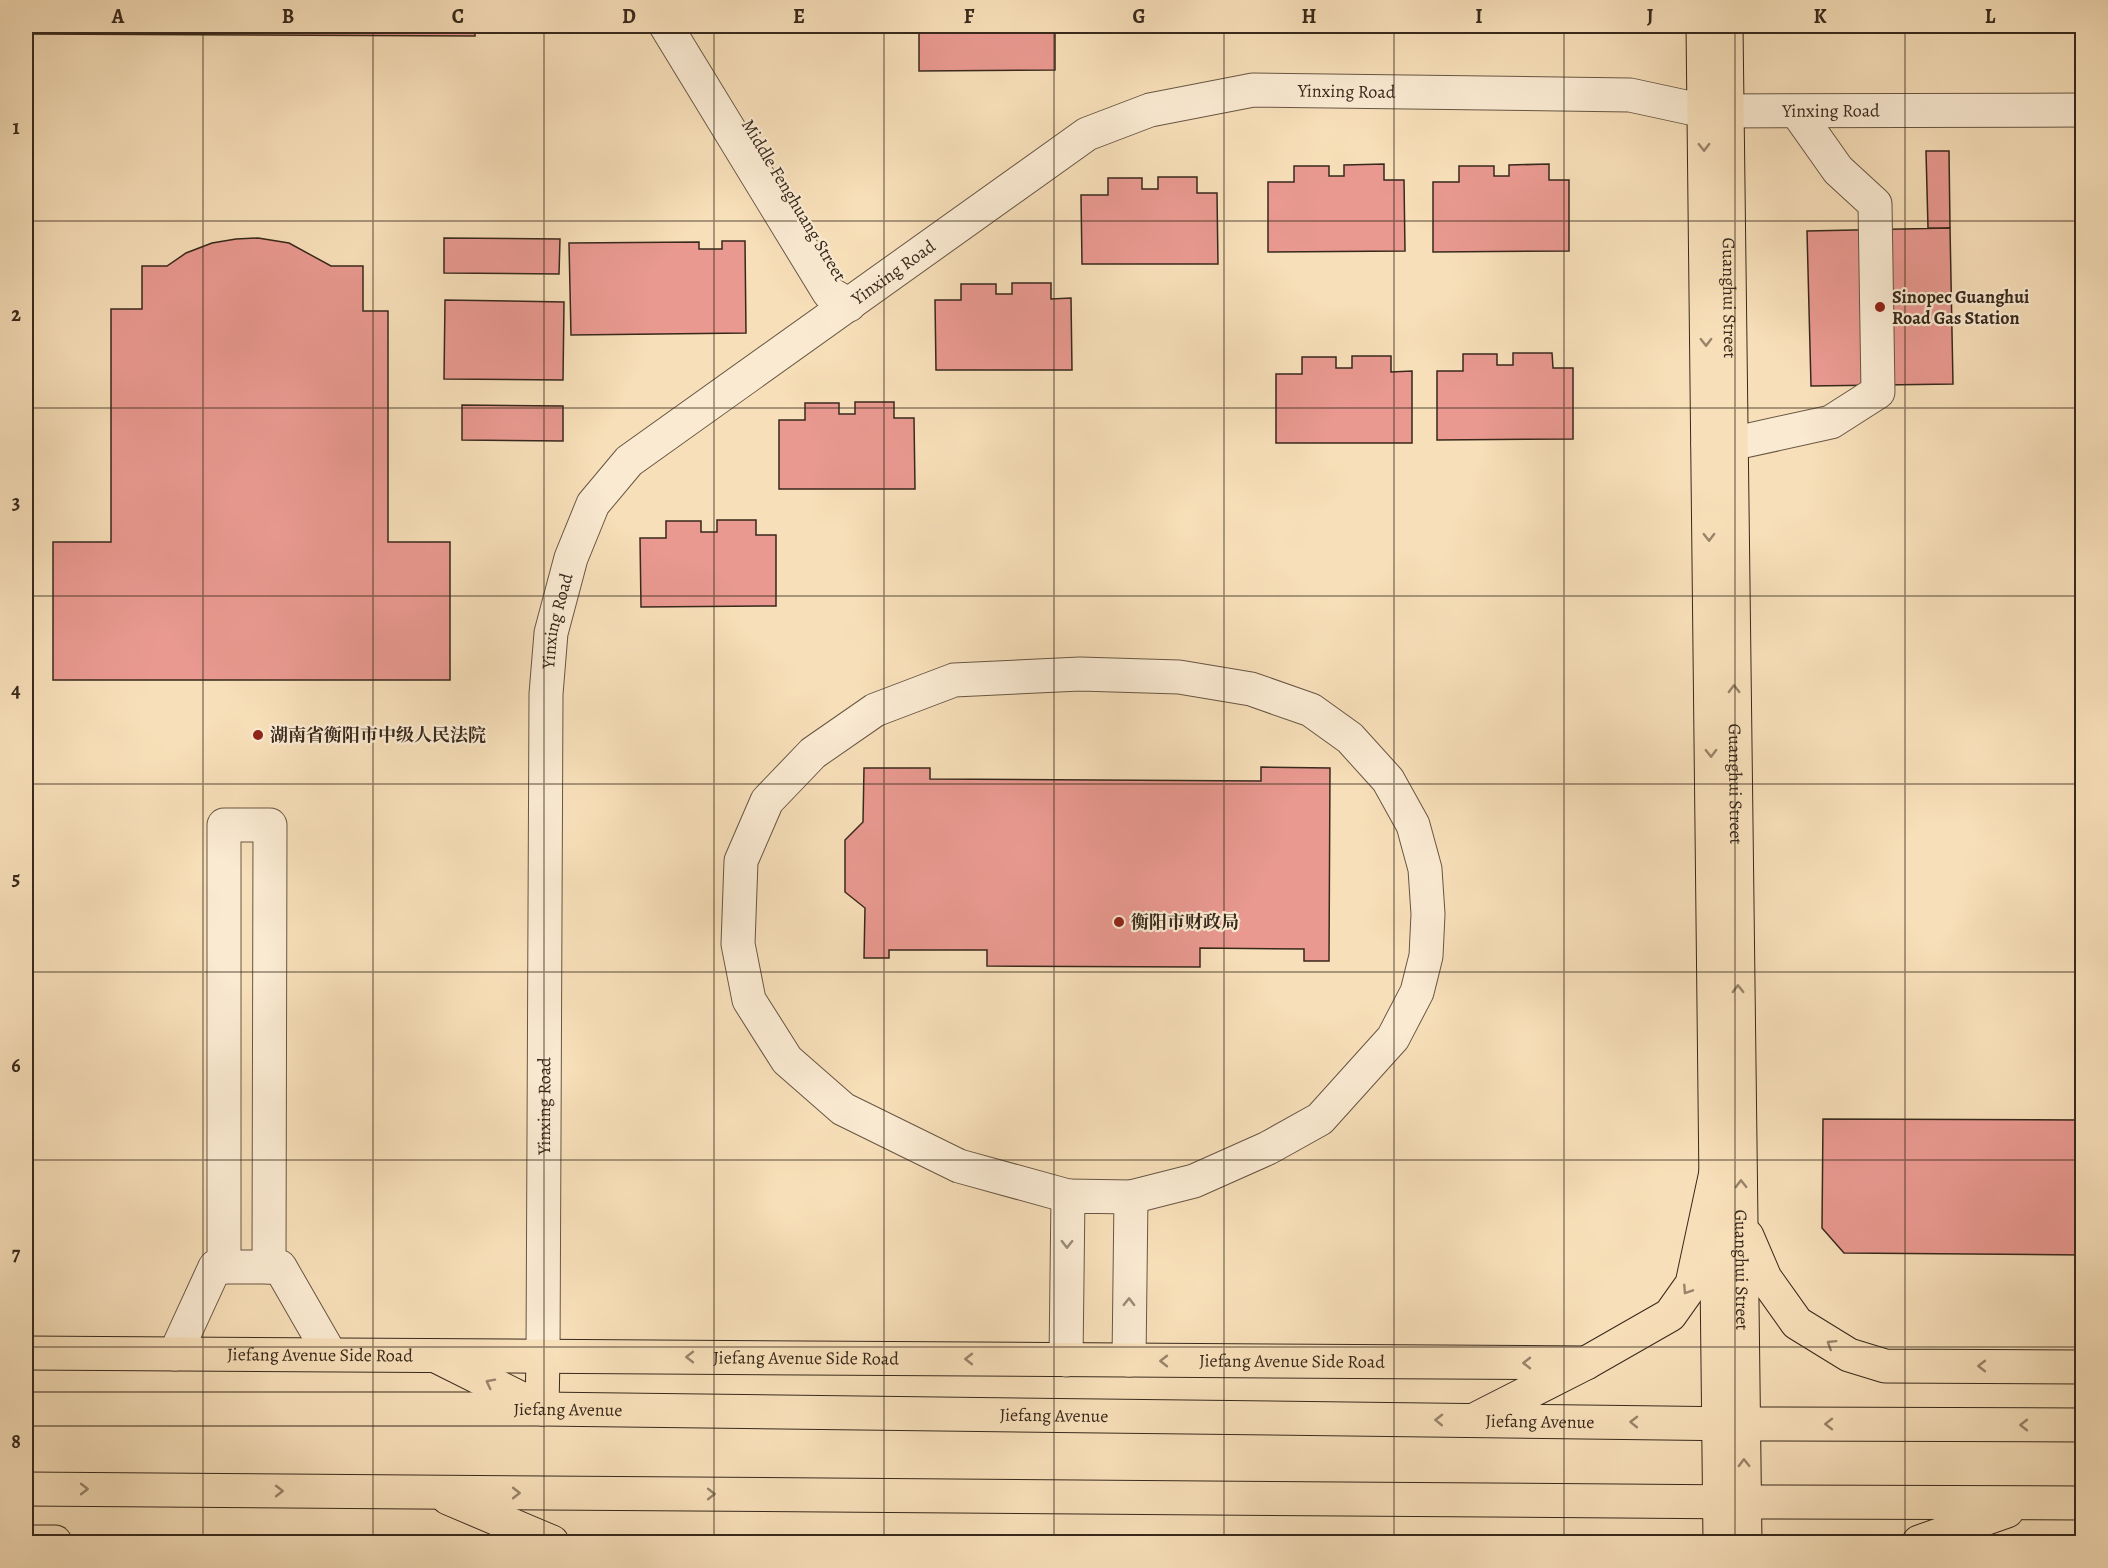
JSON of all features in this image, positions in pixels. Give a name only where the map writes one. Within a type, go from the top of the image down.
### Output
[{"type":"main road","name":"Guanghui Street","points":[[1703,26],[1715,111],[1719,444],[1716,1172],[1731,1423],[1732,1502],[1745,1542]]},
{"type":"main road","name":"Guanghui Street","points":[[1715,111],[1726,26]]},
{"type":"main road","name":"Guanghui Street","points":[[1719,444],[1741,1221],[1731,1423]]},
{"type":"main road","points":[[1473,1421],[1586,1364],[1670,1315],[1692,1284],[1716,1172]]},
{"type":"main road","points":[[1741,1221],[1765,1278],[1797,1323],[1849,1355],[1885,1366],[2082,1367]]},
{"type":"main road","name":"Jiefang Avenue Side Road","points":[[26,1353],[1586,1364]]},
{"type":"main road","points":[[436,1356],[543,1409],[543,1356]]},
{"type":"main road","name":"Jiefang Avenue","points":[[26,1409],[543,1409],[1473,1421],[2082,1425]]},
{"type":"main road","points":[[26,1489],[2082,1503]]},
{"type":"main road","points":[[436,1492],[552,1542]]},
{"type":"main road","name":"Guanghui Street","points":[[1720,1542],[1732,1502]]},
{"type":"main road","points":[[1918,1542],[2031,1503]]},
{"type":"main road","points":[[26,1542],[56,1542]]},
{"type":"street","name":"Middle Fenghuang Street","points":[[666,26],[829,292],[849,304]]},
{"type":"street","name":"Middle Fenghuang Street","points":[[689,26],[847,284],[849,304]]},
{"type":"street","name":"Yinxing Road","points":[[543,1356],[546,694],[551,633],[571,558],[593,504],[629,461],[1087,134],[1150,110],[1253,90],[1630,95],[1715,111],[2082,110]]},
{"type":"street","points":[[1719,444],[1831,422],[1878,392],[1875,204],[1838,170],[1797,112]]},
{"type":"street","points":[[1080,674],[1179,677],[1251,689],[1311,710],[1350,738],[1388,780],[1413,825],[1425,869],[1428,914],[1426,956],[1417,992],[1393,1038],[1320,1119],[1268,1148],[1194,1181],[1131,1197],[1068,1196],[959,1166],[843,1108],[787,1060],[749,1000],[738,944],[741,861],[767,801],[813,753],[875,710],[954,680],[1080,674]]},
{"type":"street","points":[[224,1267],[224,825],[270,825],[269,1267]]},
{"type":"street","points":[[1066,1360],[1068,1196]]},
{"type":"street","points":[[1129,1360],[1131,1197]]},
{"type":"street","points":[[175,1354],[215,1267],[280,1267],[330,1354]]},
{"type":"building","points":[[26,26],[475,26],[475,36],[26,34]]},
{"type":"building","points":[[919,26],[1055,26],[1055,70],[919,71]]},
{"type":"building","points":[[1083,26],[1219,26],[1219,32],[1083,33]]},
{"type":"building","points":[[1415,26],[1415,27],[1278,27]]},
{"type":"building","points":[[1443,26],[1579,26],[1579,30],[1443,30]]},
{"type":"building","points":[[1926,151],[1949,151],[1950,228],[1928,228]]},
{"type":"building","points":[[1384,164],[1384,180],[1404,180],[1405,251],[1268,252],[1268,182],[1294,182],[1294,166],[1329,166],[1329,176],[1344,176],[1344,165]]},
{"type":"building","points":[[1549,164],[1549,180],[1569,180],[1569,251],[1433,252],[1433,182],[1459,182],[1459,166],[1494,166],[1494,176],[1509,176],[1509,165]]},
{"type":"building","points":[[1158,177],[1197,177],[1197,193],[1217,193],[1218,264],[1082,264],[1081,195],[1108,195],[1108,178],[1142,178],[1142,189],[1158,189]]},
{"type":"building","name":"Sinopec Guanghui Road Gas Station","points":[[1950,228],[1953,384],[1811,386],[1807,231]]},
{"type":"building","points":[[258,238],[289,243],[331,266],[363,266],[363,311],[388,311],[388,542],[450,542],[450,680],[53,680],[53,542],[111,542],[111,309],[142,309],[142,266],[167,266],[186,253],[212,243]]},
{"type":"building","points":[[444,238],[560,239],[559,274],[444,273]]},
{"type":"building","points":[[722,241],[745,241],[746,333],[571,335],[569,243],[699,242],[699,249],[722,249]]},
{"type":"building","points":[[1012,283],[1051,283],[1051,299],[1071,298],[1072,370],[936,370],[935,300],[961,300],[961,284],[996,284],[996,294],[1012,294]]},
{"type":"building","points":[[445,300],[564,302],[563,380],[444,379]]},
{"type":"building","points":[[1513,353],[1552,353],[1553,368],[1573,368],[1573,439],[1437,440],[1437,371],[1463,371],[1463,354],[1497,354],[1497,365],[1513,365]]},
{"type":"building","points":[[1352,356],[1391,356],[1391,372],[1412,371],[1412,443],[1276,443],[1276,374],[1302,374],[1302,357],[1336,357],[1336,368],[1352,368]]},
{"type":"building","points":[[855,402],[894,402],[894,418],[914,418],[915,489],[779,489],[779,420],[805,420],[805,403],[839,403],[839,414],[855,414]]},
{"type":"building","points":[[462,405],[563,406],[563,441],[462,440]]},
{"type":"building","points":[[717,520],[756,520],[756,535],[776,535],[776,606],[641,607],[640,538],[666,538],[666,521],[701,521],[701,532],[717,532]]},
{"type":"building","points":[[1261,767],[1330,768],[1329,961],[1304,961],[1304,949],[1200,948],[1200,967],[987,966],[987,950],[889,950],[889,958],[864,958],[865,908],[845,892],[845,840],[863,822],[864,768],[930,768],[930,779],[1261,781]]},
{"type":"building","points":[[1823,1119],[2082,1120],[2082,1255],[1844,1253],[1822,1228]]},
{"type":"place","name":"Sinopec Guanghui Road Gas Station","points":[[1880,307]]},
{"type":"place","name":"湖南省衡阳市中级人民法院","points":[[258,735]]},
{"type":"place","name":"衡阳市财政局","points":[[1119,922]]}]
